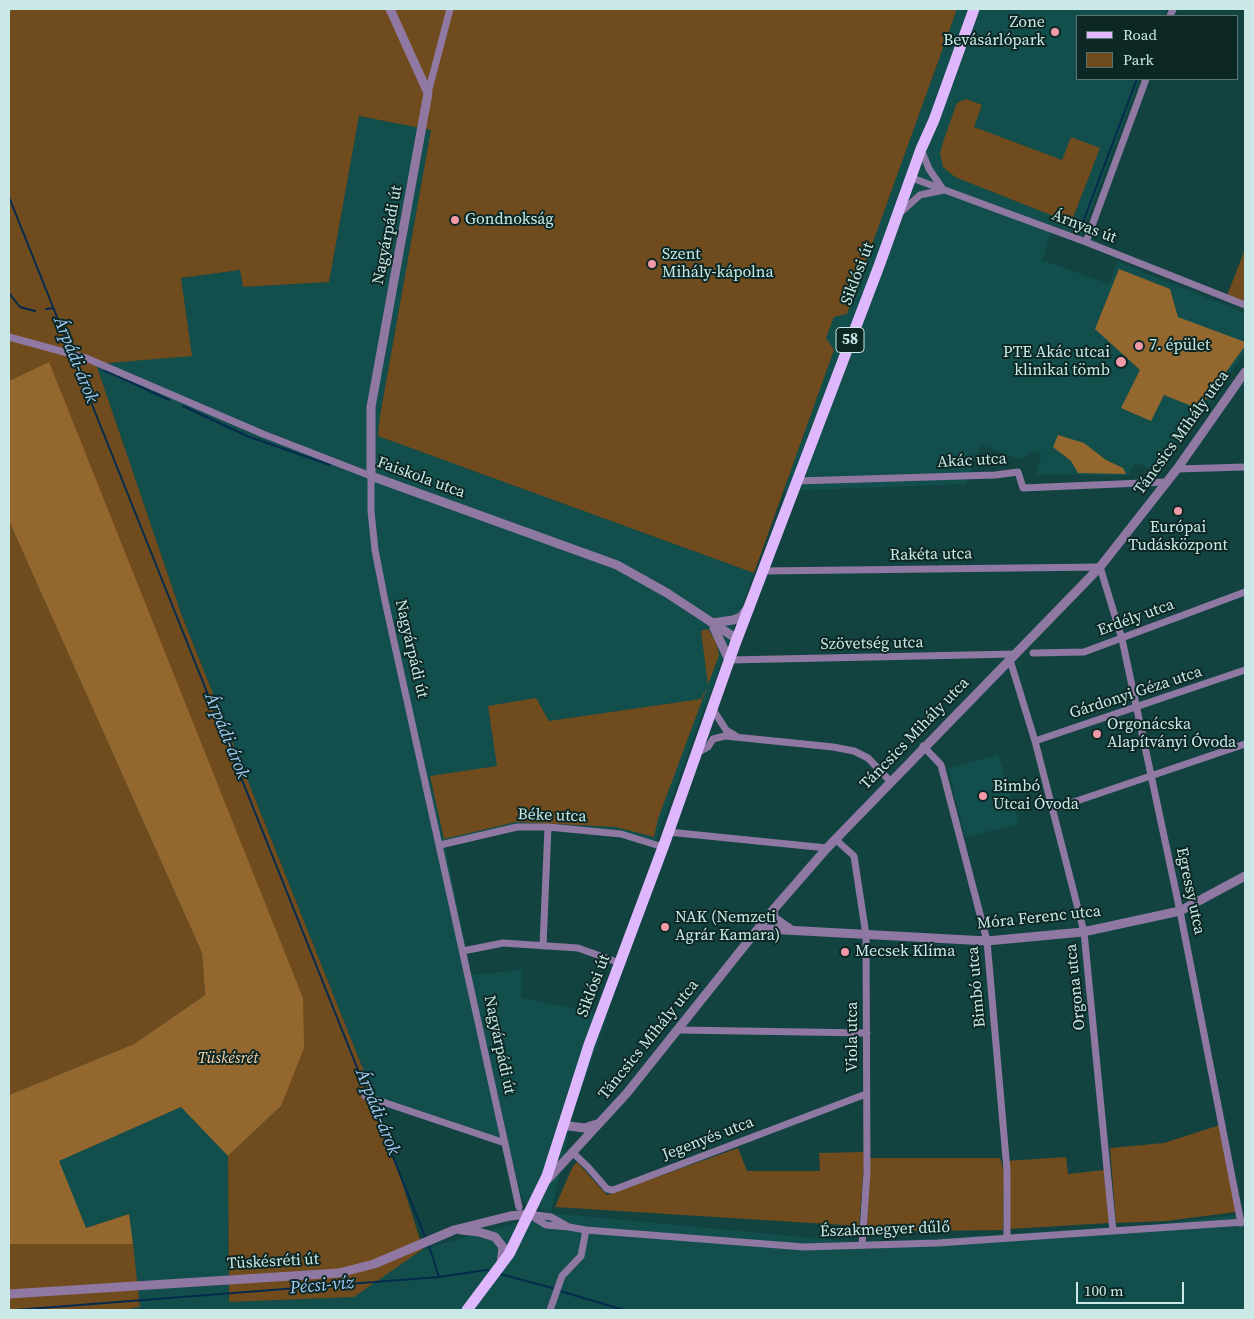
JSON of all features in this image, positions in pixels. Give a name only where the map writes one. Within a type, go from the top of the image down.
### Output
[{"type":"main road","name":"Siklósi út","points":[[750,606],[898,216],[921,149],[934,120],[974,9]]},
{"type":"main road","name":"58","points":[[729,660],[750,606]]},
{"type":"main road","name":"Siklósi út","points":[[467,1310],[500,1267],[542,1187],[562,1125],[729,660]]},
{"type":"street","points":[[390,9],[428,93]]},
{"type":"street","points":[[428,93],[450,9]]},
{"type":"street","points":[[1086,242],[1146,80]]},
{"type":"street","name":"Nagyárpádi út","points":[[428,93],[371,407],[371,511],[375,550],[519,1206]]},
{"type":"street","points":[[898,216],[914,198],[928,192],[944,190],[929,169],[921,149]]},
{"type":"street","name":"Árnyas út","points":[[912,178],[1086,242],[1218,297],[1245,305]]},
{"type":"street","name":"Faiskola utca","points":[[9,337],[86,358],[263,434],[371,476],[617,565],[667,593],[737,639]]},
{"type":"street","name":"Táncsics Mihály utca","points":[[542,1187],[605,1117],[678,1030],[773,910],[835,839],[923,746],[1100,567],[1166,482],[1245,372]]},
{"type":"street","points":[[1176,468],[1245,467]]},
{"type":"street","name":"Akác utca","points":[[797,481],[994,475],[1018,472],[1023,488],[1166,482]]},
{"type":"street","name":"Rakéta utca","points":[[763,571],[1100,567]]},
{"type":"street","name":"Egressy utca","points":[[1100,567],[1122,639],[1152,776],[1243,1222]]},
{"type":"street","name":"Erdély utca","points":[[1033,653],[1084,652],[1245,592]]},
{"type":"street","points":[[729,660],[722,641],[712,623],[741,617],[750,606]]},
{"type":"street","name":"Szövetség utca","points":[[729,660],[1012,657]]},
{"type":"street","name":"Orgona utca","points":[[1012,657],[1084,932],[1113,1231]]},
{"type":"street","name":"Gárdonyi Géza utca","points":[[1035,741],[1245,670]]},
{"type":"street","points":[[712,708],[726,730],[751,740]]},
{"type":"street","points":[[696,754],[708,747],[713,739],[718,736],[854,751],[875,764],[890,781]]},
{"type":"street","points":[[1053,809],[1245,744]]},
{"type":"street","name":"Bimbó utca","points":[[923,746],[941,765],[987,941],[1007,1170],[1007,1238]]},
{"type":"street","name":"Béke utca","points":[[440,845],[517,827],[548,827],[622,834],[663,847]]},
{"type":"street","points":[[543,946],[548,827]]},
{"type":"street","points":[[668,832],[827,848]]},
{"type":"street","name":"Viola utca","points":[[835,839],[854,856],[866,935],[867,1172],[862,1245]]},
{"type":"street","name":"Móra Ferenc utca","points":[[756,932],[767,930],[794,931],[987,941],[1084,932],[1180,912],[1245,876]]},
{"type":"street","points":[[773,910],[774,918],[794,931]]},
{"type":"street","points":[[463,951],[503,943],[578,948],[620,963]]},
{"type":"street","points":[[678,1030],[866,1033]]},
{"type":"street","name":"Jegenyés utca","points":[[572,1152],[607,1189],[613,1190],[866,1094]]},
{"type":"street","points":[[368,1098],[505,1143]]},
{"type":"street","name":"Táncsics Mihály utca","points":[[562,1125],[592,1127],[605,1117]]},
{"type":"street","name":"Északmegyer dűlő","points":[[529,1214],[551,1216],[569,1226],[586,1230],[804,1247],[938,1243],[1243,1222]]},
{"type":"street","name":"Tüskésréti út","points":[[9,1294],[339,1273],[374,1264],[454,1230],[510,1216],[529,1214]]},
{"type":"street","points":[[454,1230],[479,1232],[495,1237],[503,1247],[500,1267]]},
{"type":"street","points":[[550,1310],[567,1268],[581,1256],[586,1230]]},
{"type":"shaded area","points":[[957,9],[1167,9],[1164,15],[1076,15],[1076,80],[1140,80],[1081,236],[1054,226],[1042,260],[1109,284],[1118,262],[1245,313],[1245,352],[1161,472],[1135,463],[1129,476],[1036,474],[1042,454],[1031,451],[1021,460],[981,445],[966,484],[783,491],[834,350],[826,338],[834,317],[847,313]]},
{"type":"shaded area","points":[[359,116],[431,130],[380,416],[379,436],[754,573],[655,843],[622,833],[516,826],[445,843],[471,975],[522,970],[521,998],[608,1015],[573,1113],[551,1213],[865,1243],[1150,1225],[1245,1214],[1245,1310],[122,1310],[140,1306],[129,1214],[86,1228],[58,1161],[181,1107],[228,1156],[229,1302],[353,1297],[423,1249],[550,1213],[523,1201],[508,1145],[377,1104],[182,616],[96,364],[181,278],[240,270],[243,287],[329,282]]},
{"type":"shaded area","name":"Bimbó Utcai Óvoda","points":[[998,754],[1019,824],[965,837],[948,769]]},
{"type":"green space","points":[[9,9],[957,9],[847,314],[834,317],[826,338],[834,350],[754,573],[378,436],[431,130],[359,116],[329,282],[243,287],[240,270],[181,278],[192,356],[96,364],[182,616],[377,1104],[423,1249],[354,1297],[229,1302],[228,1156],[281,1106],[49,363],[9,381]]},
{"type":"green space","points":[[966,99],[982,105],[974,127],[1062,160],[1071,137],[1100,148],[1071,223],[955,177],[943,167],[940,153],[944,139],[957,103]]},
{"type":"green space","points":[[1245,249],[1245,305],[1226,298]]},
{"type":"green space","points":[[1119,269],[1170,289],[1178,317],[1245,342],[1245,346],[1199,409],[1164,395],[1151,421],[1121,408],[1140,370],[1095,329]]},
{"type":"green space","name":"Tüskésrét","points":[[49,362],[303,998],[304,1048],[281,1106],[228,1156],[181,1107],[59,1161],[86,1228],[129,1214],[133,1244],[9,1244],[9,1095],[134,1044],[205,995],[202,953],[9,521],[9,381]]},
{"type":"green space","points":[[1058,435],[1084,443],[1106,460],[1123,468],[1126,474],[1078,473],[1071,461],[1053,447]]},
{"type":"green space","points":[[9,521],[202,953],[205,995],[134,1044],[9,1095]]},
{"type":"green space","points":[[708,629],[716,642],[719,655],[708,685],[701,631]]},
{"type":"green space","points":[[707,686],[658,819],[654,837],[616,827],[516,822],[444,839],[430,776],[497,766],[488,706],[536,698],[549,721],[701,699]]},
{"type":"green space","points":[[1220,1125],[1236,1212],[1166,1221],[1116,1223],[1110,1148],[1164,1143]]},
{"type":"green space","points":[[738,1148],[747,1171],[820,1171],[819,1153],[865,1152],[859,1226],[555,1207],[573,1166],[577,1162],[607,1195]]},
{"type":"green space","points":[[1066,1157],[1068,1174],[1104,1170],[1109,1223],[1009,1229],[1006,1161]]},
{"type":"green space","points":[[869,1158],[1000,1158],[1004,1172],[1003,1230],[922,1231],[867,1227]]},
{"type":"green space","points":[[9,1244],[133,1244],[140,1307],[122,1310],[9,1310]]},
{"type":"waterway","points":[[1081,227],[1137,80]]},
{"type":"waterway","name":"Árpádi-árok","points":[[9,197],[71,352]]},
{"type":"waterway","points":[[9,293],[20,307],[35,311]]},
{"type":"waterway","name":"Árpádi-árok","points":[[46,309],[53,308]]},
{"type":"waterway","name":"Árpádi-árok","points":[[73,357],[368,1095]]},
{"type":"waterway","points":[[104,370],[169,400]]},
{"type":"waterway","points":[[183,406],[247,436],[330,465]]},
{"type":"waterway","name":"Árpádi-árok","points":[[370,1100],[426,1239]]},
{"type":"waterway","name":"Árpádi-árok","points":[[428,1243],[439,1277]]},
{"type":"waterway","name":"Pécsi-víz","points":[[15,1310],[439,1277],[486,1270],[491,1271]]},
{"type":"waterway","name":"Pécsi-víz","points":[[500,1274],[556,1289]]},
{"type":"waterway","name":"Pécsi-víz","points":[[560,1291],[624,1310]]},
{"type":"place","name":"Zone Bevásárlópark","points":[[1055,32]]},
{"type":"place","name":"Gondnokság","points":[[455,220]]},
{"type":"place","name":"Szent Mihály-kápolna","points":[[652,264]]},
{"type":"place","name":"7. épület","points":[[1139,346]]},
{"type":"place","name":"PTE Akác utcai klinikai tömb","points":[[1121,362]]},
{"type":"place","name":"Európai Tudásközpont","points":[[1178,511]]},
{"type":"place","name":"Orgonácska Alapítványi Óvoda","points":[[1097,734]]},
{"type":"place","name":"Bimbó Utcai Óvoda","points":[[983,796]]},
{"type":"place","name":"NAK (Nemzeti Agrár Kamara)","points":[[665,927]]},
{"type":"place","name":"Mecsek Klíma","points":[[845,952]]}]
